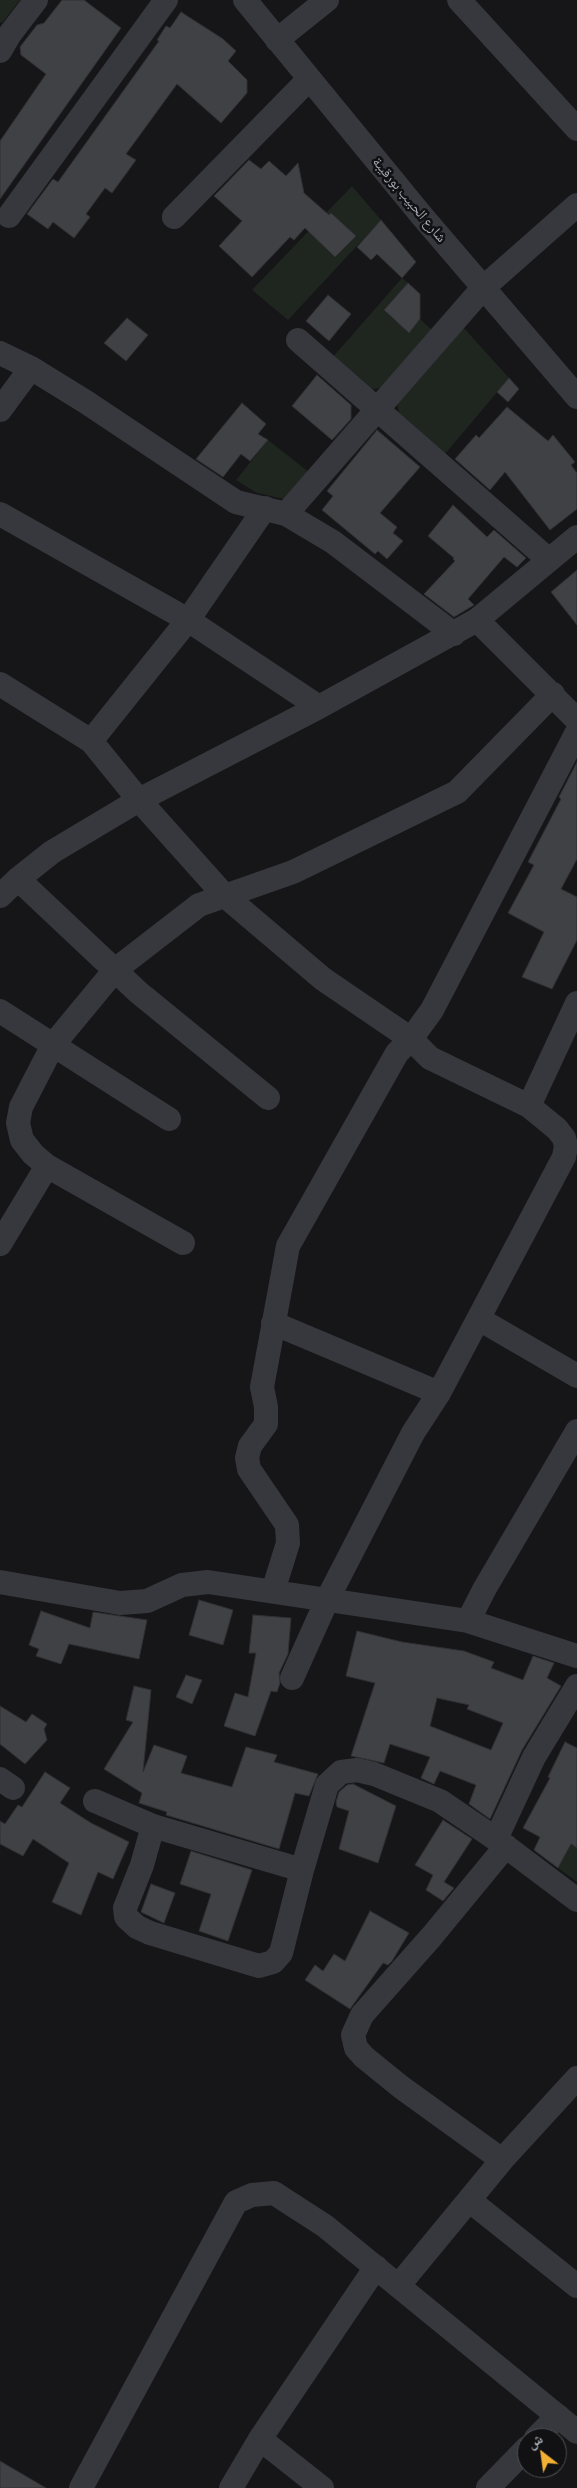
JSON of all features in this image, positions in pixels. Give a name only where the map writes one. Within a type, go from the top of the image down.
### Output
[{"type":"street","points":[[0,51],[10,34],[36,0]]},
{"type":"street","points":[[9,216],[166,0]]},
{"type":"street","name":"شارع الحبيب بورقيبة","points":[[245,0],[483,288],[577,397]]},
{"type":"street","points":[[277,40],[327,0]]},
{"type":"street","points":[[459,0],[577,130]]},
{"type":"street","points":[[174,217],[309,79]]},
{"type":"street","points":[[91,741],[276,511],[377,409],[483,288],[577,204]]},
{"type":"street","points":[[298,340],[549,560]]},
{"type":"street","points":[[0,353],[31,368],[236,502],[276,511],[333,542],[454,634]]},
{"type":"street","points":[[0,410],[31,368]]},
{"type":"street","points":[[0,514],[188,620],[319,706]]},
{"type":"street","points":[[0,896],[52,852],[139,800],[319,706],[477,620],[577,537]]},
{"type":"street","points":[[477,620],[577,720]]},
{"type":"street","points":[[0,684],[91,741],[139,800],[224,895],[323,980],[411,1039],[430,1058],[529,1106],[557,1129],[564,1138],[566,1146],[564,1157],[440,1393],[413,1433],[327,1600],[292,1678]]},
{"type":"street","points":[[183,1243],[47,1166],[32,1154],[22,1140],[18,1123],[21,1106],[53,1045],[115,970],[199,905],[293,872],[457,792],[553,694]]},
{"type":"street","points":[[272,1591],[288,1543],[287,1525],[249,1469],[247,1458],[250,1446],[266,1424],[266,1407],[262,1387],[288,1246],[396,1053],[411,1039],[432,1010],[577,732]]},
{"type":"street","points":[[18,879],[138,992],[268,1098]]},
{"type":"street","points":[[529,1106],[571,1030],[577,1003]]},
{"type":"street","points":[[0,1011],[169,1119]]},
{"type":"street","points":[[0,1244],[47,1166]]},
{"type":"street","points":[[479,1319],[577,1376]]},
{"type":"street","points":[[274,1323],[440,1393]]},
{"type":"street","points":[[468,1621],[485,1588],[577,1431]]},
{"type":"street","points":[[0,1582],[120,1603],[147,1601],[182,1585],[208,1582],[468,1621],[577,1656]]},
{"type":"street","points":[[502,2160],[401,2087],[364,2057],[356,2048],[353,2035],[362,2015],[432,1936],[501,1842],[534,1757],[577,1686]]},
{"type":"street","points":[[153,1826],[142,1866],[125,1908],[126,1918],[137,1928],[150,1933],[260,1966],[273,1962],[281,1953],[302,1870],[327,1785],[341,1772],[357,1770],[374,1774],[440,1801],[501,1842],[577,1900]]},
{"type":"street","points":[[95,1801],[153,1826],[302,1870]]},
{"type":"street","points":[[399,2285],[502,2160],[577,2078]]},
{"type":"street","points":[[81,2488],[236,2202],[252,2195],[274,2193],[325,2226],[577,2432]]},
{"type":"street","points":[[469,2200],[577,2286]]},
{"type":"street","points":[[231,2488],[260,2439],[376,2267]]},
{"type":"street","points":[[546,2428],[558,2416]]},
{"type":"street","points":[[260,2439],[322,2488]]},
{"type":"street","points":[[488,2488],[517,2458]]},
{"type":"shaded area","points":[[0,0],[20,0],[2,23],[0,22]]},
{"type":"shaded area","points":[[352,186],[381,220],[288,320],[252,290]]},
{"type":"shaded area","points":[[402,278],[408,283],[384,311],[409,333],[420,319],[432,330],[384,387],[369,390],[332,358]]},
{"type":"shaded area","points":[[463,327],[509,378],[445,454],[399,413],[397,403]]},
{"type":"shaded area","points":[[268,440],[309,472],[284,499],[257,493],[236,480]]},
{"type":"shaded area","points":[[571,1845],[577,1848],[577,1882],[558,1868]]},
{"type":"building","points":[[62,0],[84,0],[121,28],[0,199],[0,141],[46,74],[21,55],[20,47],[37,25],[44,23]]},
{"type":"building","points":[[181,12],[223,39],[236,51],[228,61],[247,80],[247,93],[221,123],[177,84],[126,154],[136,160],[112,193],[105,188],[86,214],[90,217],[74,238],[53,222],[48,229],[27,214],[53,179],[58,182],[159,41],[157,40],[166,26],[170,28]]},
{"type":"building","points":[[249,160],[261,169],[269,161],[286,176],[298,163],[304,193],[329,215],[331,213],[356,236],[335,257],[305,228],[294,240],[290,237],[252,277],[219,246],[242,221],[214,196]]},
{"type":"building","points":[[381,220],[416,262],[402,278],[377,254],[371,260],[357,247]]},
{"type":"building","points":[[408,283],[420,294],[420,319],[409,333],[384,310]]},
{"type":"building","points":[[328,295],[351,314],[329,341],[306,321]]},
{"type":"building","points":[[127,318],[148,335],[126,361],[104,343]]},
{"type":"building","points":[[317,375],[351,405],[351,419],[332,440],[292,406]]},
{"type":"building","points":[[509,378],[519,389],[508,402],[497,392]]},
{"type":"building","points":[[242,403],[266,424],[258,434],[268,440],[250,461],[241,454],[223,477],[196,459]]},
{"type":"building","points":[[507,407],[548,441],[553,435],[575,462],[571,465],[577,473],[577,509],[550,530],[505,472],[490,490],[455,459],[476,435],[479,438]]},
{"type":"building","points":[[377,430],[420,467],[380,513],[397,527],[393,533],[403,541],[387,559],[378,551],[375,554],[322,510],[333,496],[327,491]]},
{"type":"building","points":[[453,505],[487,537],[494,530],[526,558],[517,567],[504,557],[468,599],[474,605],[454,617],[424,594],[455,561],[454,558],[428,536]]},
{"type":"building","points":[[577,570],[577,625],[551,592]]},
{"type":"building","points":[[577,762],[577,859],[561,889],[577,897],[577,940],[552,989],[522,977],[544,932],[508,913],[534,865],[528,862],[561,799],[559,797]]},
{"type":"building","points":[[199,1600],[233,1610],[223,1645],[189,1635]]},
{"type":"building","points":[[41,1611],[90,1628],[93,1612],[147,1620],[139,1659],[69,1644],[61,1664],[36,1656],[39,1649],[29,1645]]},
{"type":"building","points":[[253,1615],[291,1618],[288,1654],[279,1673],[280,1683],[277,1692],[271,1691],[255,1736],[224,1726],[235,1693],[248,1697],[256,1653],[249,1653]]},
{"type":"building","points":[[357,1631],[402,1642],[464,1651],[494,1662],[491,1668],[523,1680],[533,1656],[554,1663],[547,1678],[561,1686],[522,1750],[490,1819],[469,1804],[476,1785],[440,1771],[434,1784],[421,1778],[430,1757],[390,1744],[384,1763],[351,1756],[375,1683],[346,1676]],"holes":[[[437,1698],[469,1705],[467,1709],[503,1723],[491,1750],[430,1726]]]},
{"type":"building","points":[[186,1675],[202,1680],[192,1704],[176,1697]]},
{"type":"building","points":[[134,1686],[151,1690],[143,1772],[154,1745],[187,1756],[181,1773],[232,1787],[246,1747],[277,1755],[274,1762],[318,1774],[309,1796],[295,1793],[279,1849],[166,1815],[167,1812],[139,1803],[142,1793],[104,1769],[133,1722],[126,1720]]},
{"type":"building","points":[[0,1706],[26,1722],[32,1714],[47,1724],[44,1729],[47,1740],[25,1764],[0,1744]]},
{"type":"building","points":[[565,1742],[577,1748],[577,1848],[571,1844],[558,1868],[534,1850],[540,1837],[523,1828],[550,1778],[548,1777]]},
{"type":"building","points":[[45,1772],[70,1788],[60,1803],[91,1823],[129,1842],[113,1879],[98,1872],[81,1915],[52,1902],[69,1863],[33,1839],[23,1856],[0,1844],[0,1821],[5,1824],[18,1805],[22,1807]]},
{"type":"building","points":[[353,1784],[396,1806],[378,1863],[339,1849],[349,1811],[337,1807],[336,1802],[339,1792],[347,1785]]},
{"type":"building","points":[[443,1820],[472,1839],[444,1882],[454,1888],[443,1901],[426,1890],[433,1875],[415,1865]]},
{"type":"building","points":[[191,1851],[252,1870],[228,1941],[199,1931],[211,1894],[180,1884]]},
{"type":"building","points":[[151,1884],[175,1893],[164,1923],[141,1912]]},
{"type":"building","points":[[370,1911],[409,1933],[392,1961],[388,1965],[383,1963],[350,2009],[305,1980],[315,1965],[323,1971],[334,1954],[345,1961]]},
{"type":"building","points":[[0,2461],[46,2488],[0,2488]]}]
